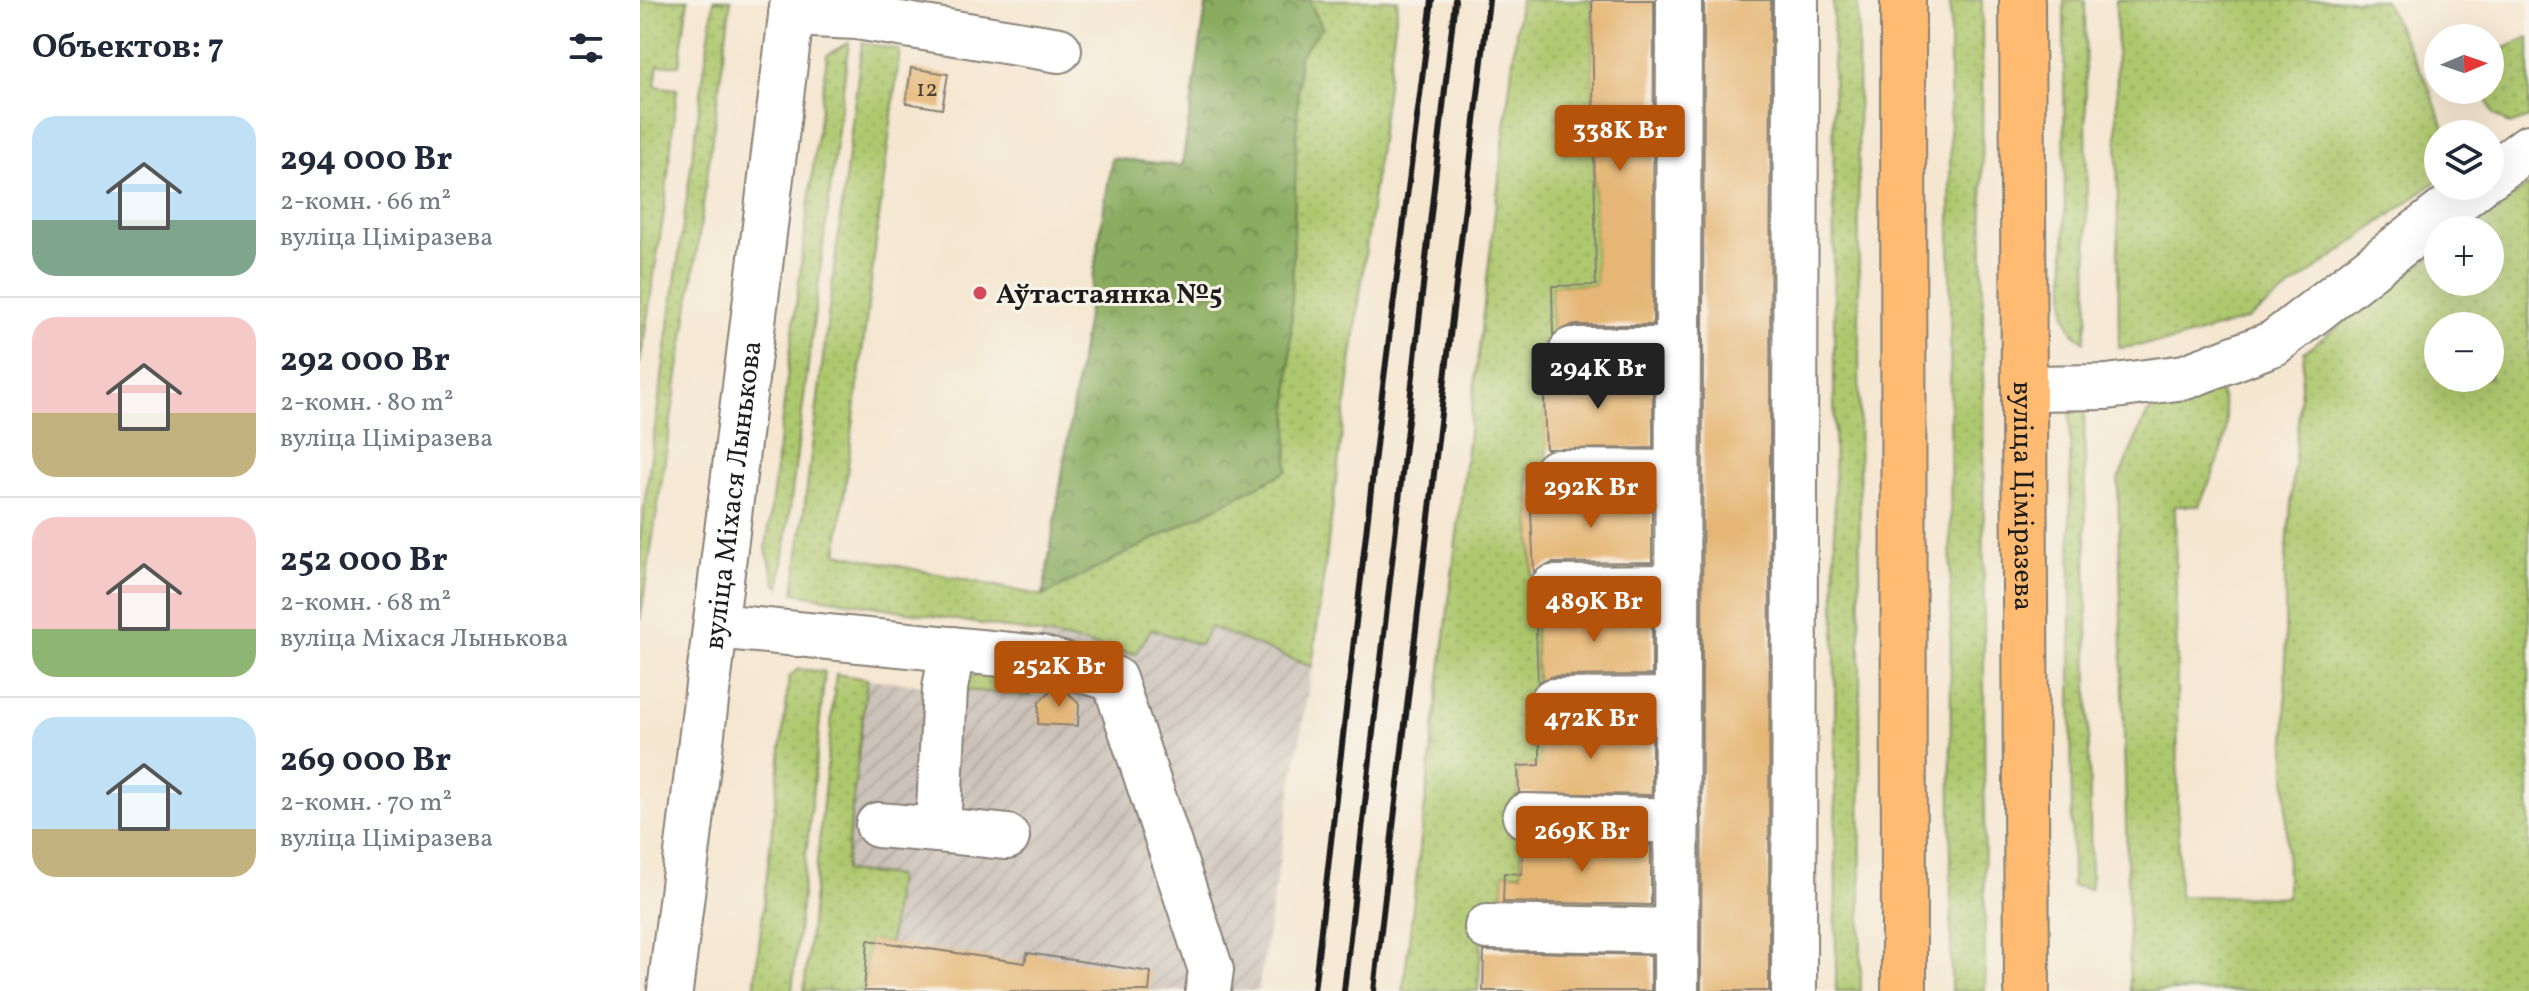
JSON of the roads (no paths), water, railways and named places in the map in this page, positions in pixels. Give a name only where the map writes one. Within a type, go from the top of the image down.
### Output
[{"type":"main road","points":[[1903,0],[1904,991]]},
{"type":"main road","name":"вуліца Ціміразева","points":[[2022,0],[2027,991]]},
{"type":"street","points":[[1676,991],[1679,0]]},
{"type":"street","points":[[1794,991],[1796,0]]},
{"type":"street","points":[[792,7],[1059,50]]},
{"type":"street","name":"вуліца Міхася Лынькова","points":[[670,991],[792,7]]},
{"type":"street","points":[[2504,166],[2529,147]]},
{"type":"street","points":[[2026,388],[2107,387],[2185,377],[2274,343],[2459,200]]},
{"type":"street","points":[[1572,350],[1677,350]]},
{"type":"street","points":[[1556,472],[1677,473]]},
{"type":"street","points":[[1552,588],[1677,587]]},
{"type":"street","points":[[716,626],[1040,658],[1114,679],[1211,970],[1208,991]]},
{"type":"street","points":[[938,830],[945,689],[952,649]]},
{"type":"street","points":[[1553,701],[1676,700]]},
{"type":"street","points":[[1525,816],[1677,821]]},
{"type":"street","points":[[878,825],[1007,837]]},
{"type":"street","points":[[1487,927],[1676,931]]},
{"type":"railway","points":[[1314,991],[1381,402],[1432,0]]},
{"type":"railway","points":[[1344,991],[1455,0]]},
{"type":"railway","points":[[1374,991],[1489,0]]},
{"type":"place","name":"Аўтастаянка №5","points":[[980,293]]}]
